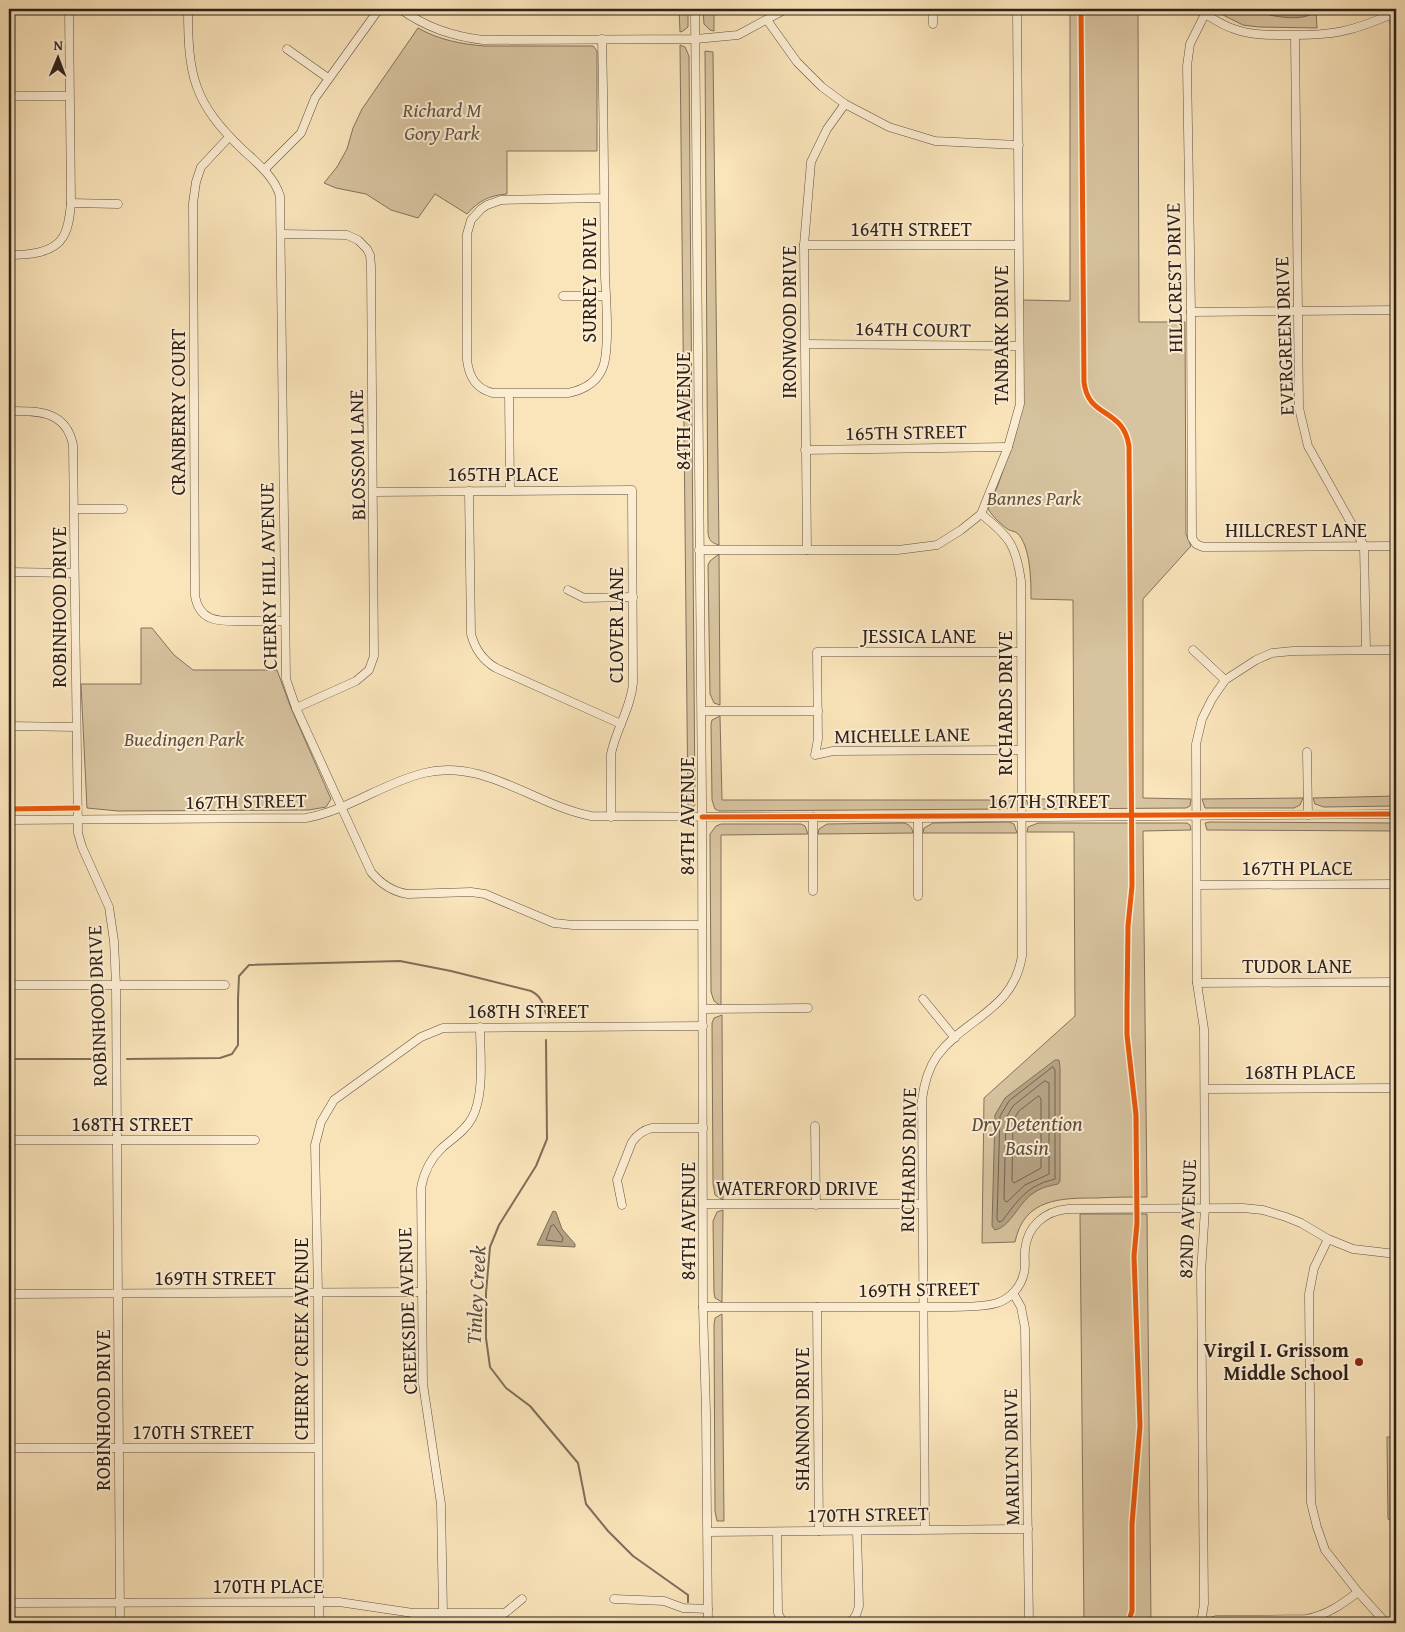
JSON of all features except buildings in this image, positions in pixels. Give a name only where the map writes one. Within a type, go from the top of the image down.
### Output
[{"type":"street","points":[[9,255],[41,252],[54,246],[63,238],[69,221],[71,203],[69,9]]},
{"type":"street","name":"CHERRY HILL AVENUE","points":[[188,9],[189,58],[195,83],[210,114],[229,137],[275,182],[280,196],[286,679],[296,708],[371,872],[386,886],[398,892],[408,894],[470,892],[485,894],[554,923],[573,925],[702,925]]},
{"type":"street","points":[[264,170],[301,133],[315,98],[380,9]]},
{"type":"street","points":[[400,9],[430,27],[467,38],[483,40],[696,39],[738,35],[786,9]]},
{"type":"street","name":"84TH AVENUE","points":[[696,9],[699,550],[702,711],[703,1307],[708,1623]]},
{"type":"street","points":[[932,9],[933,24]]},
{"type":"street","name":"TANBARK DRIVE","points":[[699,550],[898,550],[937,545],[961,530],[981,514],[1008,447],[1020,404],[1017,9]]},
{"type":"street","points":[[1197,9],[1221,24],[1255,35],[1320,36],[1341,33],[1366,26],[1392,12],[1396,27]]},
{"type":"street","name":"HILLCREST DRIVE","points":[[1196,544],[1192,538],[1187,66],[1190,44],[1205,14]]},
{"type":"street","points":[[767,20],[798,62],[822,87],[845,104],[889,127],[935,141],[1019,145]]},
{"type":"street","name":"EVERGREEN DRIVE","points":[[1295,36],[1298,408],[1308,446],[1364,546],[1366,650]]},
{"type":"street","name":"SURREY DRIVE","points":[[602,38],[606,296],[604,365],[596,378],[584,388],[568,393],[509,394],[494,393],[482,389],[476,384],[469,373],[468,360],[467,240],[469,226],[474,215],[486,204],[501,200],[604,198]]},
{"type":"street","points":[[287,49],[328,78]]},
{"type":"street","points":[[9,96],[70,96]]},
{"type":"street","name":"IRONWOOD DRIVE","points":[[807,550],[804,245],[810,162],[827,129],[845,104]]},
{"type":"street","name":"CRANBERRY COURT","points":[[229,137],[201,167],[196,182],[193,203],[195,596],[200,610],[205,615],[216,620],[284,621]]},
{"type":"street","points":[[71,203],[118,204]]},
{"type":"street","name":"BLOSSOM LANE","points":[[281,234],[347,235],[358,240],[370,255],[371,266],[375,647],[372,663],[363,676],[296,708]]},
{"type":"street","name":"164TH STREET","points":[[804,245],[1018,245]]},
{"type":"street","points":[[562,296],[606,296]]},
{"type":"street","points":[[1191,312],[1396,310]]},
{"type":"street","name":"164TH COURT","points":[[806,344],[1019,346]]},
{"type":"street","points":[[509,394],[510,490]]},
{"type":"street","name":"ROBINHOOD DRIVE","points":[[9,411],[36,411],[57,419],[67,430],[73,445],[77,820],[82,847],[109,907],[114,940],[116,985],[120,1623]]},
{"type":"street","name":"165TH STREET","points":[[805,450],[1008,447]]},
{"type":"street","name":"165TH PLACE","points":[[374,492],[632,490]]},
{"type":"street","name":"CLOVER LANE","points":[[611,817],[611,754],[613,744],[633,693],[632,490]]},
{"type":"street","points":[[469,491],[471,634],[479,654],[486,662],[496,668],[621,724]]},
{"type":"street","points":[[75,509],[124,509]]},
{"type":"street","name":"RICHARDS DRIVE","points":[[925,1529],[922,1204],[923,1088],[937,1057],[955,1038],[1003,998],[1015,981],[1023,947],[1021,581],[1016,554],[1011,543],[1002,530],[981,514]]},
{"type":"street","name":"HILLCREST LANE","points":[[1196,544],[1203,547],[1396,546]]},
{"type":"street","points":[[9,572],[74,572]]},
{"type":"street","points":[[568,590],[584,598],[633,598]]},
{"type":"street","points":[[1193,650],[1225,680],[1256,660],[1272,653],[1396,650]]},
{"type":"street","name":"JESSICA LANE","points":[[818,711],[817,652],[1020,652]]},
{"type":"street","name":"82ND AVENUE","points":[[1200,1623],[1204,1604],[1201,1273],[1205,1208],[1205,1089],[1204,1029],[1198,983],[1196,744],[1202,719],[1212,699],[1225,680]]},
{"type":"street","points":[[702,711],[818,711]]},
{"type":"street","name":"MICHELLE LANE","points":[[818,711],[818,739],[815,755],[833,751],[1021,750]]},
{"type":"street","points":[[9,726],[76,727]]},
{"type":"street","points":[[1307,752],[1308,815]]},
{"type":"street","name":"167TH STREET","points":[[9,820],[306,818],[342,808],[413,776],[434,771],[455,770],[486,775],[570,812],[611,817],[918,818],[1396,814]]},
{"type":"street","points":[[813,818],[813,891]]},
{"type":"street","points":[[918,818],[918,896]]},
{"type":"street","name":"167TH PLACE","points":[[1197,885],[1396,884]]},
{"type":"street","name":"TUDOR LANE","points":[[1198,983],[1396,982]]},
{"type":"street","points":[[9,985],[226,985]]},
{"type":"street","points":[[923,998],[955,1038]]},
{"type":"street","points":[[703,1009],[808,1008]]},
{"type":"street","name":"168TH STREET","points":[[367,1076],[421,1037],[435,1030],[480,1027],[703,1026]]},
{"type":"street","name":"CREEKSIDE AVENUE","points":[[443,1614],[441,1504],[423,1384],[420,1204],[423,1180],[430,1162],[436,1154],[466,1127],[475,1111],[480,1094],[480,1027]]},
{"type":"street","name":"CHERRY CREEK AVENUE","points":[[319,1623],[318,1293],[315,1145],[320,1122],[334,1100],[367,1076]]},
{"type":"street","name":"168TH PLACE","points":[[1205,1089],[1396,1088]]},
{"type":"street","points":[[815,1126],[816,1205]]},
{"type":"street","points":[[622,1205],[617,1180],[632,1142],[636,1137],[645,1130],[652,1128],[703,1128]]},
{"type":"street","name":"168TH STREET","points":[[9,1140],[255,1140]]},
{"type":"street","name":"WATERFORD DRIVE","points":[[703,1204],[922,1204]]},
{"type":"street","points":[[1013,1293],[1024,1272],[1025,1250],[1029,1233],[1040,1220],[1053,1211],[1068,1209],[1243,1208],[1263,1210],[1300,1223],[1328,1239],[1353,1249],[1396,1254]]},
{"type":"street","points":[[1328,1239],[1314,1268],[1309,1294],[1311,1503],[1316,1527],[1325,1550],[1358,1592],[1386,1623]]},
{"type":"street","name":"169TH STREET","points":[[9,1294],[422,1292]]},
{"type":"street","name":"169TH STREET","points":[[703,1307],[984,1306],[997,1303],[1008,1298],[1013,1293]]},
{"type":"street","name":"MARILYN DRIVE","points":[[1013,1293],[1021,1307],[1025,1328],[1029,1623]]},
{"type":"street","name":"SHANNON DRIVE","points":[[818,1307],[819,1530]]},
{"type":"street","name":"170TH STREET","points":[[9,1448],[318,1448]]},
{"type":"street","name":"170TH STREET","points":[[708,1532],[1028,1529]]},
{"type":"street","points":[[848,1623],[856,1616],[858,1606],[857,1531]]},
{"type":"street","points":[[777,1532],[778,1613],[782,1621],[786,1623]]},
{"type":"street","points":[[1208,1623],[1216,1620],[1306,1619],[1330,1612],[1358,1592]]},
{"type":"street","name":"170TH PLACE","points":[[9,1603],[319,1601],[356,1603],[405,1612],[443,1614],[505,1613],[522,1599]]},
{"type":"street","points":[[614,1599],[664,1601],[683,1608],[708,1609]]},
{"type":"green space","points":[[679,9],[688,9],[688,27],[680,32]]},
{"type":"green space","points":[[703,9],[714,9],[714,31],[704,24]]},
{"type":"green space","name":"Bannes Park","points":[[1070,9],[1138,9],[1139,322],[1185,322],[1186,534],[1191,546],[1143,599],[1143,798],[1191,799],[1190,806],[1186,808],[1037,809],[1028,805],[1026,799],[1074,799],[1073,600],[1031,599],[1028,555],[1022,539],[1017,533],[1007,529],[993,516],[988,508],[1017,429],[1023,300],[1070,301]]},
{"type":"green space","points":[[1211,9],[1316,9],[1317,28],[1243,25]]},
{"type":"green space","name":"Richard M Gory Park","points":[[418,28],[459,43],[484,46],[593,46],[597,51],[597,151],[507,151],[507,194],[485,200],[467,214],[435,194],[418,218],[391,210],[366,194],[336,188],[324,183],[337,167],[347,149],[353,128],[362,109]]},
{"type":"green space","points":[[680,45],[685,47],[689,56],[695,805],[688,810]]},
{"type":"green space","points":[[705,51],[713,52],[719,545],[711,541],[708,533]]},
{"type":"green space","points":[[719,554],[720,705],[714,703],[710,694],[708,565]]},
{"type":"green space","name":"Buedingen Park","points":[[141,628],[152,628],[174,655],[193,670],[277,670],[291,708],[331,799],[326,807],[309,810],[118,811],[87,808],[81,684],[141,684]]},
{"type":"green space","points":[[720,716],[722,800],[1015,800],[1012,807],[1004,809],[719,811],[715,809],[712,800],[711,724],[712,720]]},
{"type":"green space","points":[[1396,796],[1396,806],[1324,807],[1315,804],[1313,798]]},
{"type":"green space","points":[[1303,798],[1300,805],[1294,808],[1205,808],[1202,799]]},
{"type":"green space","points":[[1009,822],[1014,824],[1017,833],[923,833],[924,828],[933,823]]},
{"type":"green space","points":[[904,823],[910,826],[913,833],[818,834],[819,829],[827,824]]},
{"type":"green space","points":[[1038,823],[1187,823],[1190,825],[1191,830],[1143,831],[1147,1197],[1058,1200],[1035,1209],[1020,1227],[1015,1242],[982,1243],[984,1098],[1075,1016],[1074,832],[1027,832],[1028,827]]},
{"type":"green space","points":[[1205,823],[1396,823],[1396,831],[1207,830]]},
{"type":"green space","points":[[721,824],[801,824],[805,826],[808,834],[721,835],[721,1006],[714,1001],[711,992],[710,834],[716,826]]},
{"type":"green space","points":[[722,1015],[723,1200],[715,1195],[713,1184],[712,1023],[714,1018]]},
{"type":"green space","points":[[723,1210],[722,1302],[715,1298],[714,1293],[713,1221],[717,1212]]},
{"type":"green space","points":[[1080,1214],[1147,1214],[1151,1623],[1084,1623]]},
{"type":"green space","points":[[722,1314],[724,1521],[717,1521],[715,1511],[714,1325],[715,1318]]},
{"type":"green space","points":[[1387,1437],[1396,1437],[1396,1524],[1388,1519]]},
{"type":"water","points":[[1246,9],[1310,9],[1310,15],[1295,18],[1269,15]]},
{"type":"water","name":"Dry Detention Basin","points":[[1055,1060],[1059,1060],[1060,1067],[1060,1181],[1058,1184],[1044,1187],[1032,1194],[1010,1220],[995,1230],[992,1226],[995,1115],[1005,1098]]},
{"type":"water","points":[[553,1211],[556,1212],[562,1229],[575,1244],[575,1247],[537,1245]]},
{"type":"waterway","name":"Tinley Creek","points":[[127,1059],[220,1058],[232,1054],[238,1045],[239,976],[249,965],[400,961],[451,971],[531,991],[541,1000],[546,1014]]},
{"type":"waterway","name":"Tinley Creek","points":[[546,1040],[547,1139],[536,1166],[499,1225],[490,1247],[486,1293],[486,1338],[490,1367],[506,1388],[530,1406],[578,1463],[586,1504],[608,1531],[633,1556],[688,1595],[688,1602]]},
{"type":"waterway","name":"Tinley Creek","points":[[9,1059],[105,1059]]},
{"type":"cycle path","points":[[1081,9],[1084,382],[1087,394],[1092,402],[1120,425],[1126,434],[1129,446],[1132,886],[1128,926],[1127,1035],[1136,1115],[1137,1223],[1134,1256],[1140,1426],[1132,1524],[1132,1611],[1128,1623]]},
{"type":"cycle path","points":[[9,809],[78,808]]},
{"type":"cycle path","points":[[702,817],[1396,814]]},
{"type":"place","name":"Virgil I. Grissom Middle School","points":[[1359,1362]]}]
